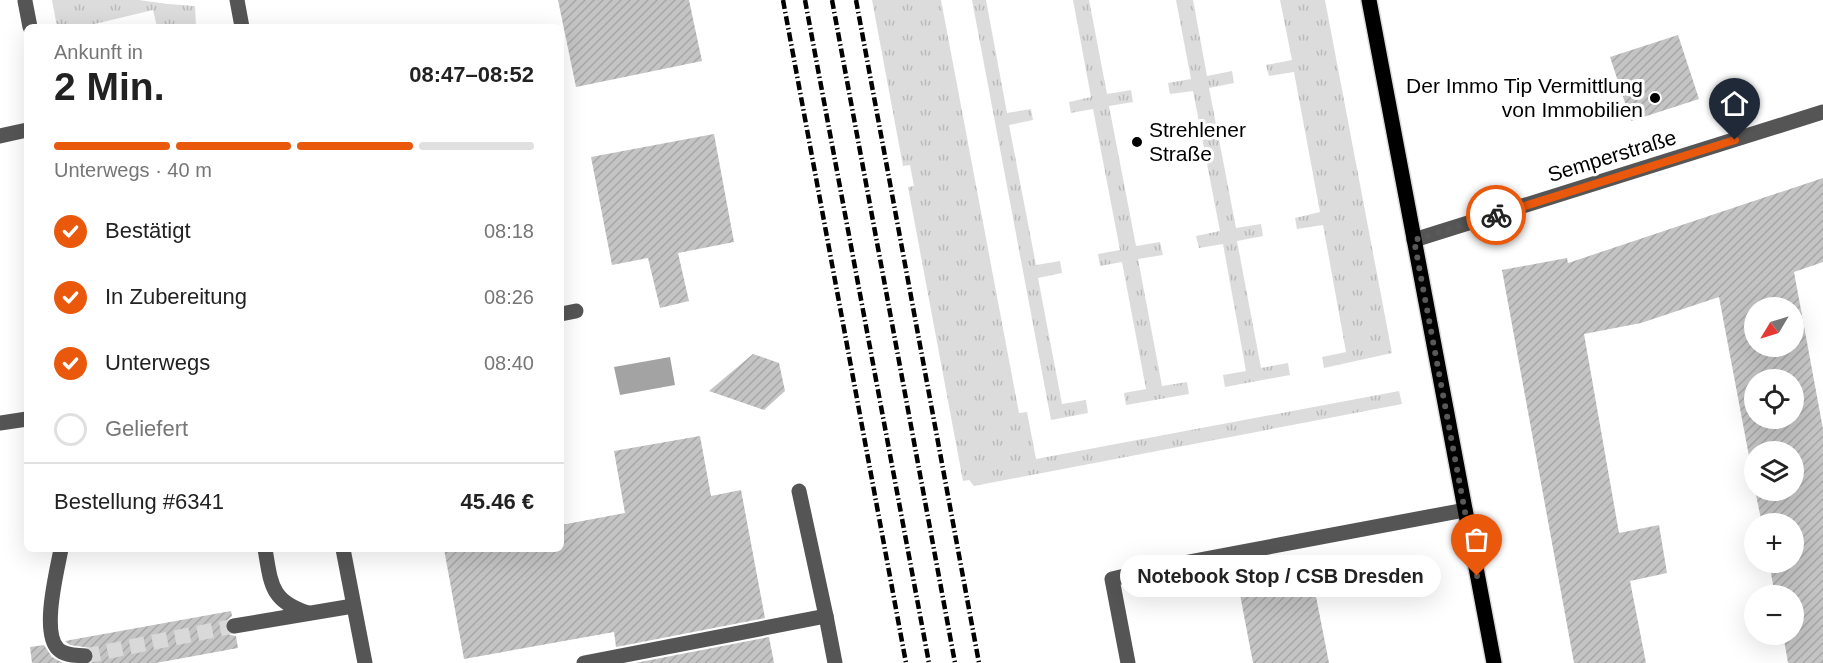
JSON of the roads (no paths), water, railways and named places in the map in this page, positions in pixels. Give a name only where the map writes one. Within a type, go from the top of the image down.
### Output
[{"type":"main road","points":[[1369,0],[1494,663]]},
{"type":"street","points":[[237,0],[241,24]]},
{"type":"street","points":[[25,1],[29,24]]},
{"type":"street","name":"Semperstraße","points":[[1414,240],[1823,112]]},
{"type":"street","points":[[0,136],[24,131]]},
{"type":"street","points":[[0,423],[24,419]]},
{"type":"street","points":[[800,491],[835,663]]},
{"type":"street","points":[[1128,663],[1112,579],[1162,567],[1465,510]]},
{"type":"street","points":[[61,552],[51,613],[52,638],[57,649],[66,654],[84,656]]},
{"type":"street","points":[[266,552],[272,586],[278,595],[295,609],[308,613]]},
{"type":"street","points":[[344,552],[364,663]]},
{"type":"street","points":[[234,626],[353,606]]},
{"type":"street","points":[[584,663],[826,616]]},
{"type":"tunnel","points":[[85,656],[234,626]]},
{"type":"railway","points":[[783,0],[906,663]]},
{"type":"railway","points":[[805,0],[929,663]]},
{"type":"railway","points":[[832,0],[955,663]]},
{"type":"railway","points":[[856,0],[979,663]]},
{"type":"place","name":"Der Immo Tip Vermittlung von Immobilien","points":[[1655,98]]},
{"type":"place","name":"Strehlener Straße","points":[[1137,142]]},
{"type":"place","name":"Notebook Stop / CSB Dresden","points":[[1477,576]]}]
